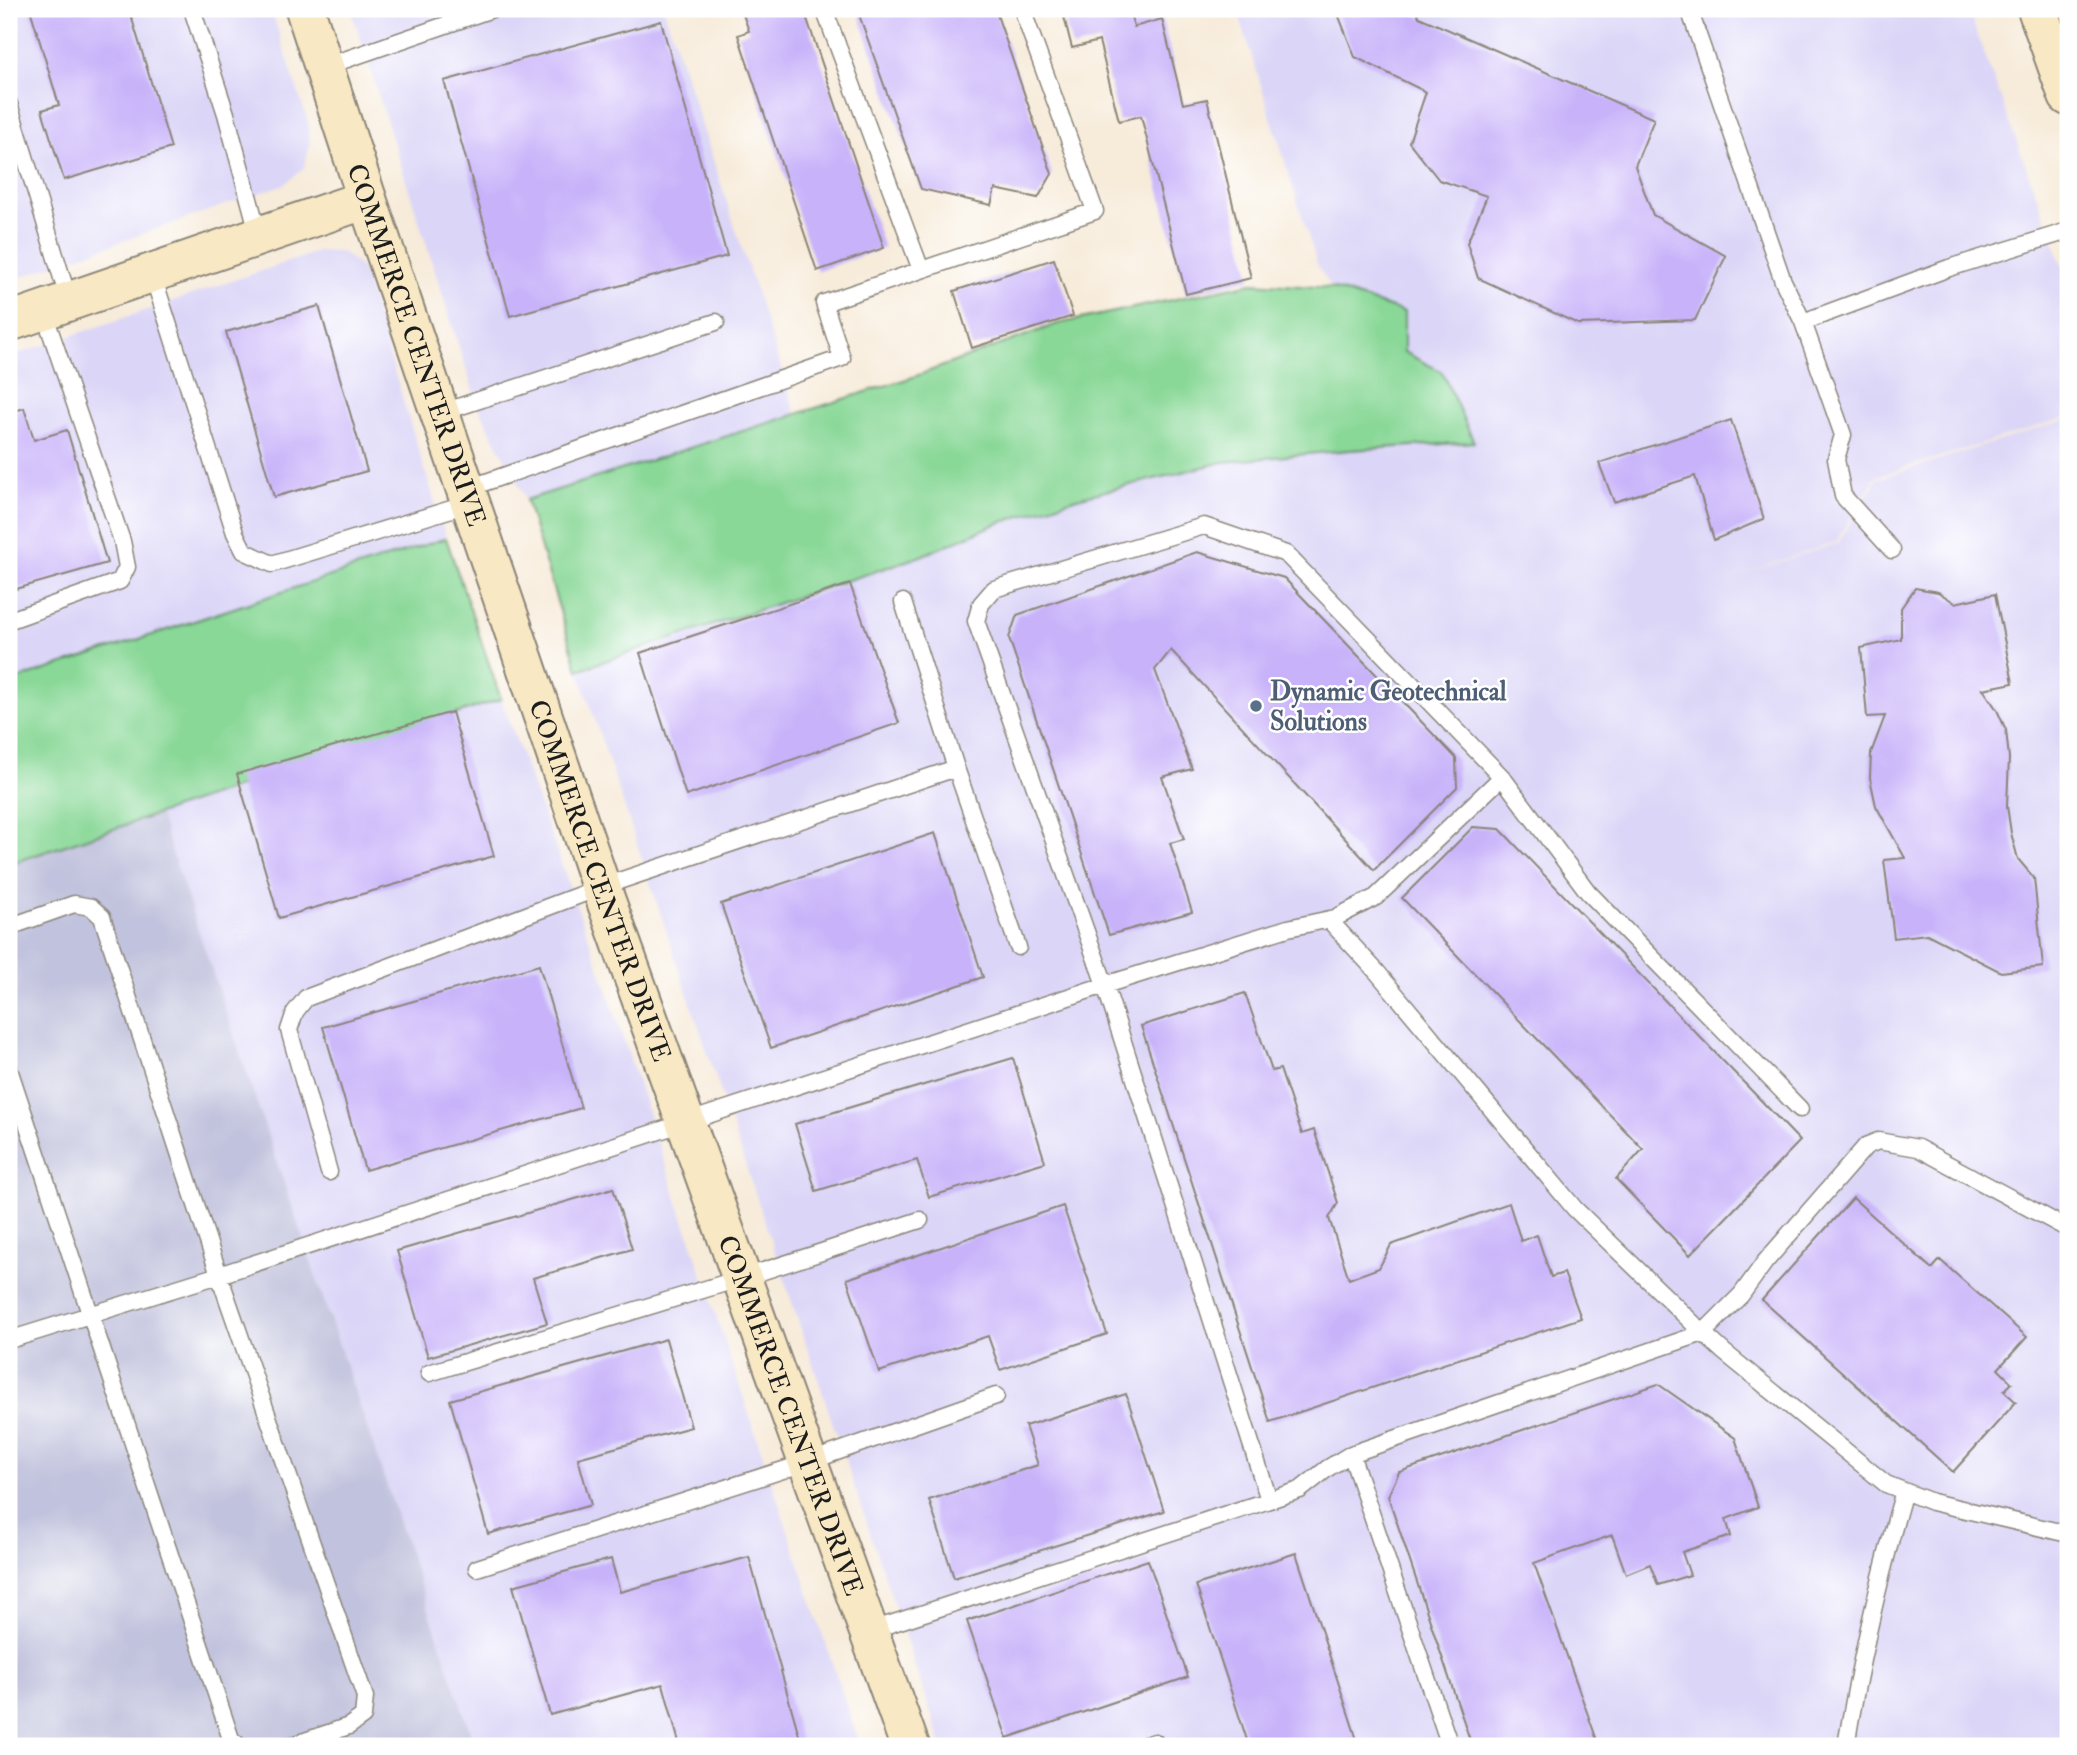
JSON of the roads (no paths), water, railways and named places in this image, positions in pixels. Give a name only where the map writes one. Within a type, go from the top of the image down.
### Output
[{"type":"street","name":"COMMERCE CENTER DRIVE","points":[[305,9],[367,200],[601,887],[910,1746]]},
{"type":"street","points":[[2037,9],[2068,96]]},
{"type":"street","points":[[40,311],[367,200]]},
{"type":"lane","points":[[192,9],[226,114],[259,236]]},
{"type":"lane","points":[[324,67],[492,9]]},
{"type":"lane","points":[[824,9],[920,270]]},
{"type":"lane","points":[[152,273],[235,533],[244,551],[272,564],[468,496],[842,358],[824,303],[1095,211],[1022,9]]},
{"type":"lane","points":[[1689,9],[1783,281],[1803,321],[1843,435],[1836,459],[1843,496],[1892,550]]},
{"type":"lane","points":[[9,104],[40,311],[122,541],[127,566],[120,581],[13,619],[9,618]]},
{"type":"lane","points":[[1803,321],[1949,268],[2068,231]]},
{"type":"lane","points":[[440,413],[716,322]]},
{"type":"lane","points":[[1269,1500],[1105,985],[976,621],[981,604],[993,589],[1204,526],[1286,554],[1502,778],[1588,892],[1800,1109]]},
{"type":"lane","points":[[903,602],[956,768],[1018,947]]},
{"type":"lane","points":[[329,1171],[289,1030],[295,1012],[306,998],[601,887],[956,768]]},
{"type":"lane","points":[[9,1340],[219,1275],[1105,985],[1288,928],[1329,920],[1376,897],[1502,778]]},
{"type":"lane","points":[[9,927],[74,904],[91,907],[102,917],[219,1275],[365,1697],[363,1716],[349,1726],[290,1746]]},
{"type":"lane","points":[[1329,920],[1377,972],[1575,1209],[1724,1352],[1886,1484],[1932,1502],[2068,1534]]},
{"type":"lane","points":[[9,1069],[231,1739],[239,1746]]},
{"type":"lane","points":[[869,1631],[1300,1490],[1351,1454],[1703,1333],[1741,1295],[1765,1262],[1866,1146],[1878,1141],[1918,1147],[2068,1229]]},
{"type":"lane","points":[[429,1373],[742,1278],[920,1220]]},
{"type":"lane","points":[[477,1568],[808,1462],[996,1396]]},
{"type":"lane","points":[[1351,1454],[1450,1746]]},
{"type":"lane","points":[[1846,1746],[1854,1694],[1881,1573],[1904,1491]]},
{"type":"lane","points":[[1142,1746],[1155,1742],[1157,1746]]},
{"type":"place","name":"Dynamic Geotechnical Solutions","points":[[1256,706]]}]
